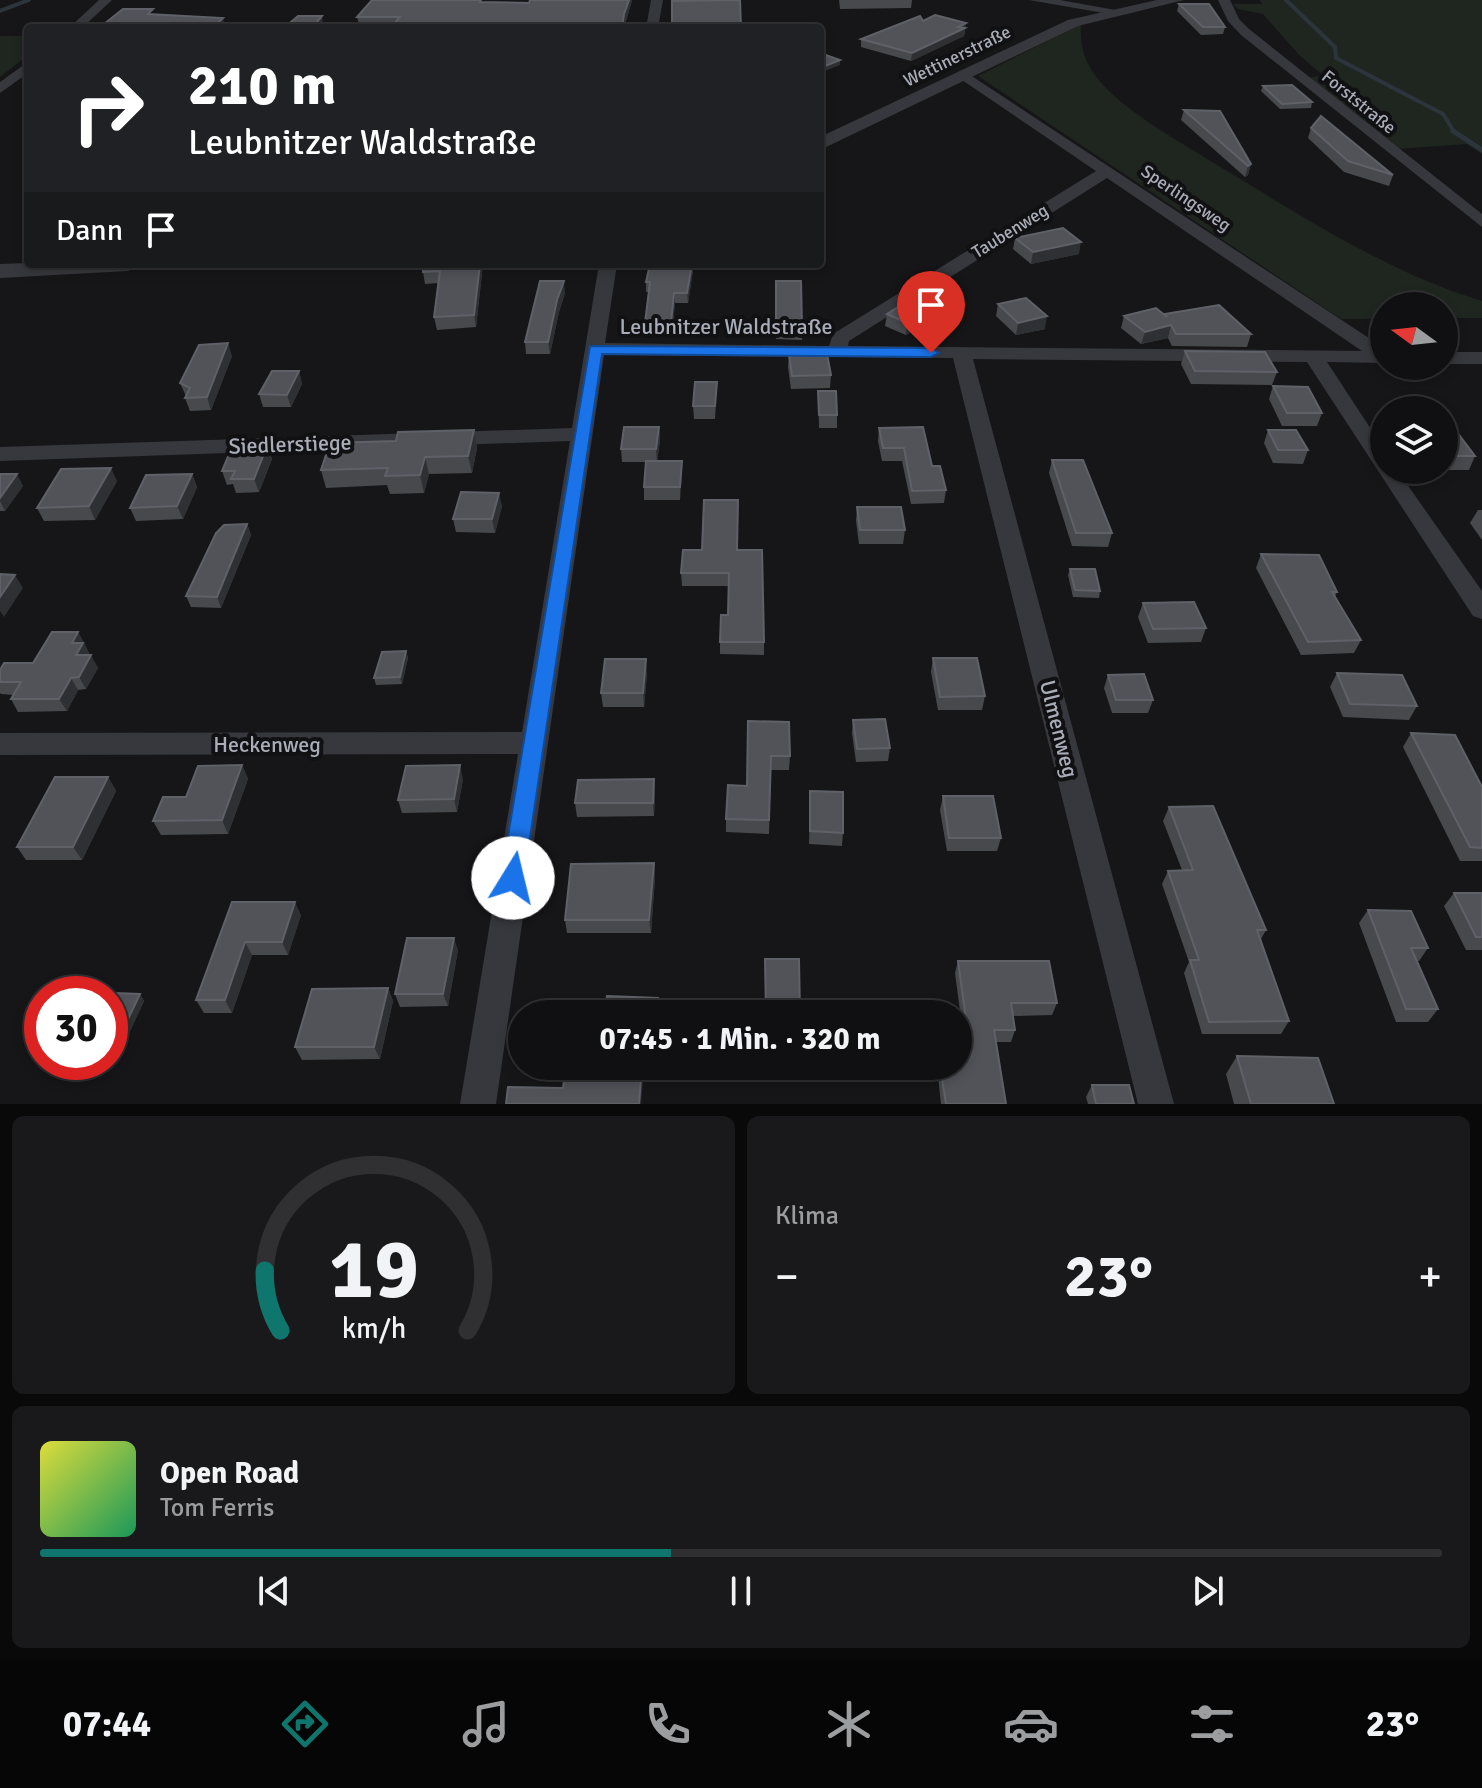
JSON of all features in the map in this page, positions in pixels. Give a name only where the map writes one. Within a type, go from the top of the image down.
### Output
[{"type":"street","points":[[79,24],[106,0]]},
{"type":"street","points":[[653,24],[657,0]]},
{"type":"street","points":[[1035,0],[1115,11]]},
{"type":"street","name":"Wettinerstraße","points":[[824,142],[1073,23],[1115,11],[1177,0]]},
{"type":"street","name":"Forststraße","points":[[1224,0],[1234,21],[1245,32],[1482,222]]},
{"type":"street","points":[[0,89],[24,69]]},
{"type":"street","name":"Sperlingsweg","points":[[964,75],[1370,348]]},
{"type":"street","name":"Taubenweg","points":[[838,350],[840,338],[1108,170]]},
{"type":"street","points":[[0,271],[55,268]]},
{"type":"street","points":[[478,1104],[607,268]]},
{"type":"street","name":"Leubnitzer Waldstraße","points":[[596,349],[1370,357]]},
{"type":"street","name":"Ulmenweg","points":[[962,354],[1156,1104]]},
{"type":"street","points":[[1314,358],[1370,445]]},
{"type":"street","points":[[1458,358],[1482,358]]},
{"type":"street","name":"Siedlerstiege","points":[[0,454],[581,434]]},
{"type":"street","points":[[1396,484],[1482,610]]},
{"type":"street","name":"Heckenweg","points":[[0,744],[533,743]]},
{"type":"shaded area","points":[[1260,0],[1482,0],[1482,154],[1467,144],[1397,149],[1308,78],[1323,75],[1300,56],[1263,14],[1238,9],[1233,4],[1262,4]]},
{"type":"shaded area","points":[[1081,24],[1083,51],[1091,69],[1105,87],[1149,123],[1343,240],[1376,258],[1455,292],[1370,292],[1370,319],[1341,319],[978,76]]},
{"type":"shaded area","points":[[0,36],[24,36],[24,58],[0,77]]},
{"type":"shaded area","points":[[1458,293],[1482,301],[1482,318],[1458,318]]},
{"type":"building","points":[[372,0],[529,3],[530,0],[629,0],[623,24],[394,24],[400,17],[357,17]]},
{"type":"building","points":[[740,0],[741,24],[672,24],[672,1]]},
{"type":"building","points":[[1179,4],[1209,4],[1225,27],[1203,27]]},
{"type":"building","points":[[123,9],[153,9],[148,14],[223,18],[216,24],[104,24]]},
{"type":"building","points":[[935,15],[966,23],[958,27],[965,28],[912,53],[861,39],[920,16],[923,21]]},
{"type":"building","points":[[298,16],[322,16],[315,24],[289,24]]},
{"type":"building","points":[[824,54],[840,60],[824,66]]},
{"type":"building","points":[[1292,85],[1312,102],[1282,104],[1263,86]]},
{"type":"building","points":[[1184,110],[1220,111],[1251,164],[1248,166]]},
{"type":"building","points":[[1321,116],[1393,175],[1348,161],[1311,128]]},
{"type":"building","points":[[1063,228],[1081,242],[1033,252],[1015,238]]},
{"type":"building","points":[[424,268],[480,268],[474,315],[434,317],[440,271],[423,272]]},
{"type":"building","points":[[649,268],[691,268],[687,293],[674,293],[671,323],[645,323],[650,282],[646,282]]},
{"type":"building","points":[[540,281],[564,281],[548,342],[525,342]]},
{"type":"building","points":[[776,281],[801,281],[802,327],[776,326]]},
{"type":"building","points":[[1026,298],[1047,316],[1018,323],[998,304]]},
{"type":"building","points":[[909,300],[929,309],[907,323],[887,314]]},
{"type":"building","points":[[1219,305],[1251,334],[1176,334],[1171,325],[1145,332],[1124,316],[1156,308],[1167,317],[1165,314]]},
{"type":"building","points":[[228,343],[207,397],[185,398],[190,388],[180,383],[199,345]]},
{"type":"building","points":[[1185,351],[1265,352],[1277,372],[1195,371]]},
{"type":"building","points":[[827,354],[831,375],[792,376],[789,355]]},
{"type":"building","points":[[272,371],[299,371],[287,395],[259,394]]},
{"type":"building","points":[[695,382],[717,382],[715,406],[693,406]]},
{"type":"building","points":[[1273,386],[1308,387],[1322,413],[1287,413]]},
{"type":"building","points":[[818,391],[836,391],[837,415],[819,415]]},
{"type":"building","points":[[624,427],[659,427],[656,449],[621,449]]},
{"type":"building","points":[[923,427],[932,466],[940,466],[946,490],[912,491],[904,448],[883,448],[879,428]]},
{"type":"building","points":[[474,430],[468,456],[425,457],[420,475],[385,476],[388,468],[321,470],[330,443],[396,441],[398,432]]},
{"type":"building","points":[[1268,430],[1296,430],[1308,450],[1278,450]]},
{"type":"building","points":[[1458,434],[1475,456],[1458,456]]},
{"type":"building","points":[[267,446],[254,479],[231,479],[235,471],[222,471],[232,447]]},
{"type":"building","points":[[1052,460],[1083,460],[1112,533],[1076,533]]},
{"type":"building","points":[[646,461],[682,461],[680,487],[644,487]]},
{"type":"building","points":[[111,468],[89,506],[37,508],[61,469]]},
{"type":"building","points":[[0,474],[17,474],[0,498]]},
{"type":"building","points":[[192,474],[177,506],[130,508],[146,475]]},
{"type":"building","points":[[461,492],[499,493],[492,519],[453,519]]},
{"type":"building","points":[[704,500],[738,500],[737,550],[762,550],[764,642],[720,642],[721,615],[728,615],[729,573],[681,573],[683,550],[702,550]]},
{"type":"building","points":[[857,507],[901,507],[905,530],[860,530]]},
{"type":"building","points":[[247,524],[217,597],[186,596],[216,533],[224,525]]},
{"type":"building","points":[[1261,554],[1319,555],[1337,592],[1332,592],[1361,640],[1308,642]]},
{"type":"building","points":[[1070,569],[1095,569],[1100,591],[1075,590]]},
{"type":"building","points":[[0,574],[15,575],[0,597]]},
{"type":"building","points":[[1194,602],[1206,628],[1153,629],[1143,603]]},
{"type":"building","points":[[52,632],[78,632],[72,643],[83,643],[76,655],[91,655],[79,677],[71,678],[59,699],[11,699],[21,682],[0,682],[0,670],[4,663],[33,663]]},
{"type":"building","points":[[406,651],[400,677],[374,678],[382,652]]},
{"type":"building","points":[[933,658],[977,658],[985,696],[940,697]]},
{"type":"building","points":[[605,659],[646,659],[643,693],[601,693]]},
{"type":"building","points":[[1337,673],[1402,675],[1417,706],[1350,704]]},
{"type":"building","points":[[1144,674],[1153,700],[1116,700],[1108,675]]},
{"type":"building","points":[[885,719],[890,748],[857,749],[853,720]]},
{"type":"building","points":[[748,721],[789,722],[790,756],[771,756],[769,820],[726,819],[728,785],[747,786]]},
{"type":"building","points":[[1411,733],[1455,735],[1482,787],[1482,848],[1470,847]]},
{"type":"building","points":[[242,765],[222,820],[153,821],[163,797],[186,797],[198,766]]},
{"type":"building","points":[[460,765],[454,799],[398,800],[406,766]]},
{"type":"building","points":[[55,777],[108,777],[73,847],[17,847]]},
{"type":"building","points":[[654,779],[653,803],[575,803],[578,780]]},
{"type":"building","points":[[810,791],[843,792],[843,833],[810,831]]},
{"type":"building","points":[[943,796],[993,796],[1001,838],[949,838]]},
{"type":"building","points":[[1213,806],[1266,930],[1257,930],[1289,1021],[1209,1022],[1190,960],[1199,960],[1168,871],[1193,870],[1169,807]]},
{"type":"building","points":[[654,863],[649,920],[565,920],[571,864]]},
{"type":"building","points":[[1454,893],[1482,893],[1482,937],[1476,937]]},
{"type":"building","points":[[232,902],[295,902],[282,942],[245,942],[225,1000],[196,1000]]},
{"type":"building","points":[[1368,910],[1411,911],[1428,948],[1411,948],[1438,1009],[1406,1009]]},
{"type":"building","points":[[407,938],[454,938],[443,994],[395,994]]},
{"type":"building","points":[[765,959],[799,959],[800,1000],[766,1000]]},
{"type":"building","points":[[958,961],[1049,961],[1057,1003],[1011,1003],[1015,1030],[994,1030],[1006,1104],[946,1104],[942,1080],[972,1080],[972,1000],[963,1000]]},
{"type":"building","points":[[388,988],[374,1047],[295,1047],[312,989]]},
{"type":"building","points":[[128,994],[140,994],[128,1019]]},
{"type":"building","points":[[607,996],[658,998],[658,1000],[606,1000]]},
{"type":"building","points":[[1237,1056],[1318,1058],[1334,1104],[1251,1104]]},
{"type":"building","points":[[564,1080],[641,1080],[639,1104],[506,1104],[508,1087],[563,1088]]},
{"type":"building","points":[[1092,1085],[1129,1085],[1134,1104],[1096,1104]]},
{"type":"waterway","points":[[0,11],[29,0]]},
{"type":"waterway","points":[[1286,0],[1335,47],[1336,58],[1443,114],[1454,132]]},
{"type":"waterway","points":[[1454,132],[1482,150]]},
{"type":"route","points":[[513,878],[596,349],[931,353]]}]
